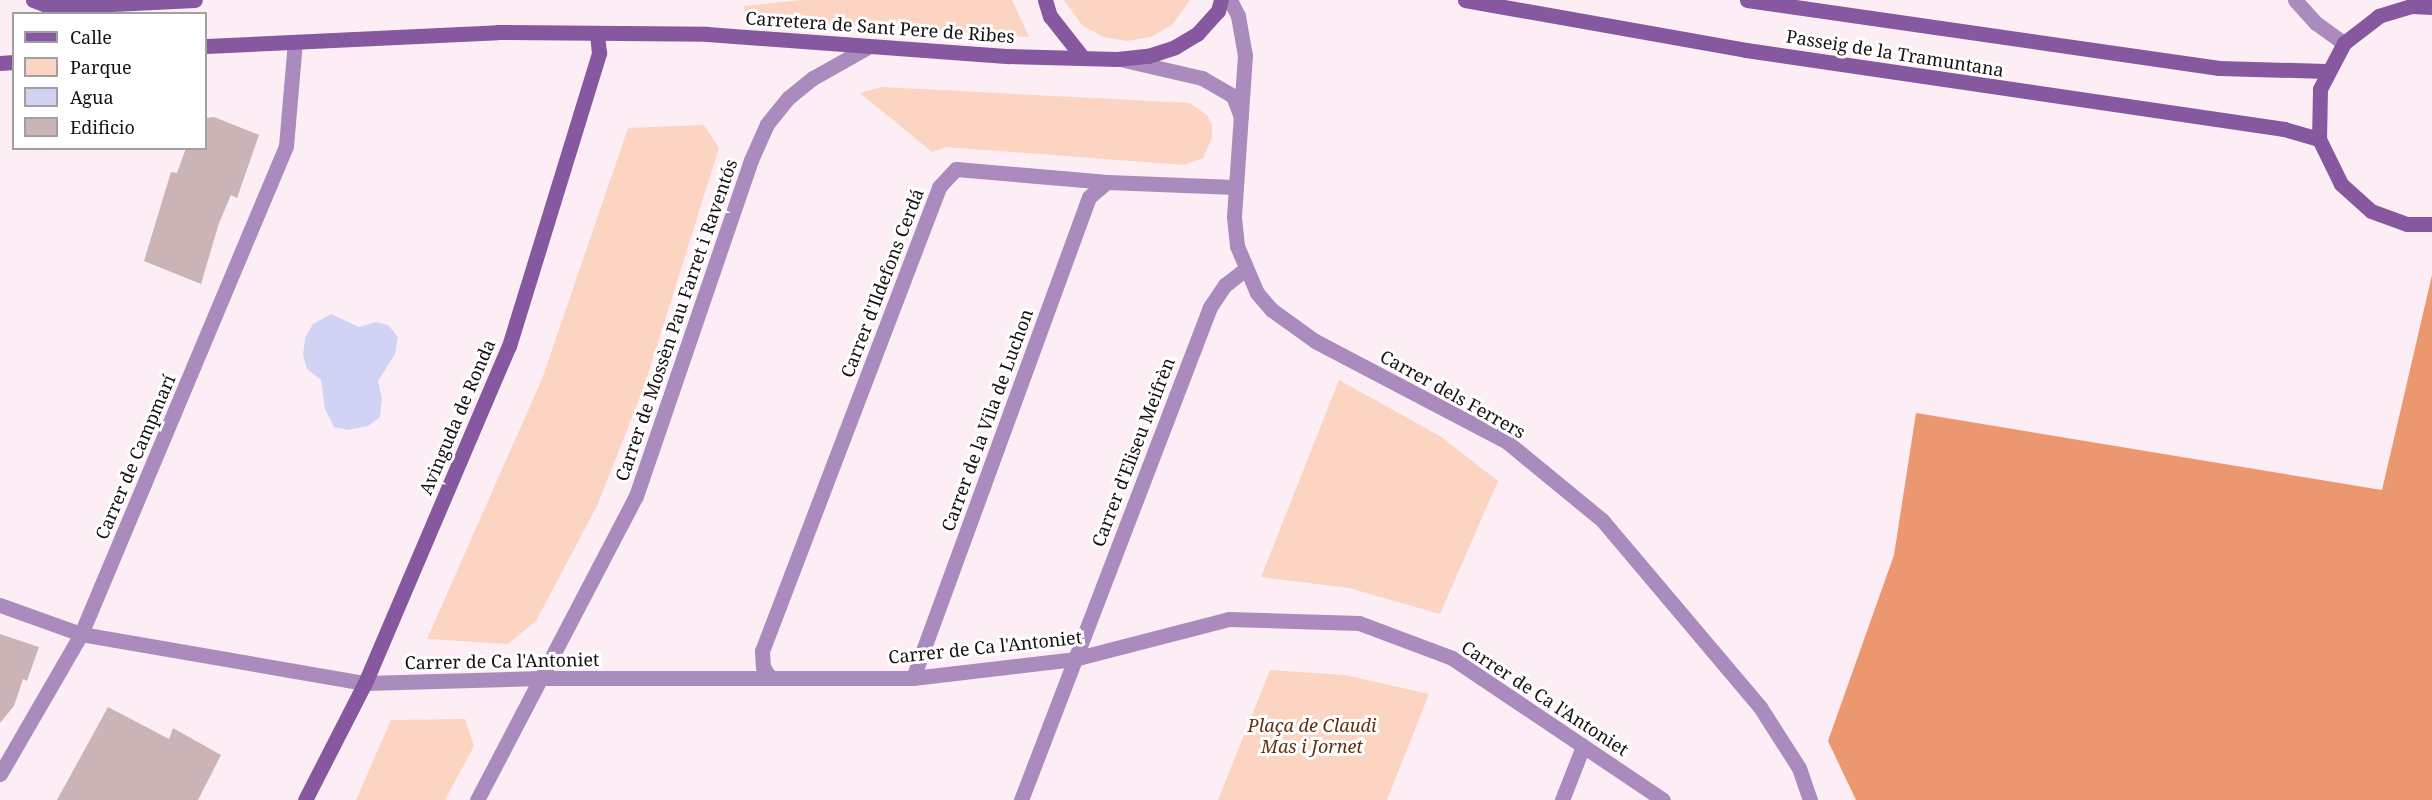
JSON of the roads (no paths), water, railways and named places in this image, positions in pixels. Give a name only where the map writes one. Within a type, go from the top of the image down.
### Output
[{"type":"street","points":[[33,0],[51,7],[195,0]]},
{"type":"street","points":[[1045,0],[1050,16],[1083,58]]},
{"type":"street","name":"Carretera de Sant Pere de Ribes","points":[[207,46],[498,32],[707,34],[868,47],[1117,59],[1148,56],[1175,47],[1197,34],[1218,11],[1221,0]]},
{"type":"street","name":"Carrer dels Ferrers","points":[[1230,0],[1238,16],[1245,55],[1242,120],[1235,188],[1237,246],[1244,270],[1272,310],[1315,341],[1508,442],[1602,520],[1760,707],[1799,768],[1809,800]]},
{"type":"street","name":"Passeig de la Tramuntana","points":[[1465,0],[1757,51],[2284,129],[2319,139]]},
{"type":"street","name":"Passeig de la Tramuntana","points":[[1747,0],[2219,68],[2326,71]]},
{"type":"street","points":[[2295,0],[2316,23],[2344,43]]},
{"type":"street","points":[[2432,7],[2411,6],[2379,16],[2344,43],[2326,71],[2320,89],[2319,139],[2341,184],[2371,210],[2407,224],[2432,224]]},
{"type":"street","name":"Avinguda de Ronda","points":[[305,800],[365,683],[509,346],[599,52],[597,33]]},
{"type":"street","name":"Carrer de Campmarí","points":[[0,774],[81,634],[286,146],[295,42]]},
{"type":"street","name":"Carrer de Mossèn Pau Farret i Raventós","points":[[477,800],[636,496],[751,160],[767,124],[788,98],[813,78],[868,47]]},
{"type":"street","points":[[1117,59],[1182,70],[1202,78],[1233,96],[1242,120]]},
{"type":"street","name":"Carrer d'Ildefons Cerdá","points":[[770,678],[763,668],[762,651],[939,188],[956,169],[1107,182],[1235,188]]},
{"type":"street","name":"Carrer de la Vila de Luchon","points":[[913,678],[1089,197],[1107,182]]},
{"type":"street","name":"Carrer d'Eliseu Meifrèn","points":[[1020,800],[1210,307],[1225,285],[1244,270]]},
{"type":"street","name":"Carrer de Ca l'Antoniet","points":[[0,605],[81,634],[365,683],[540,678],[913,678],[1074,659],[1229,619],[1359,623],[1452,658],[1663,800]]},
{"type":"street","points":[[1562,800],[1583,746]]},
{"type":"water","points":[[331,314],[359,327],[376,322],[388,325],[398,337],[395,354],[378,381],[382,399],[380,417],[368,426],[349,430],[334,427],[325,409],[321,380],[307,369],[303,355],[305,338],[313,324]]},
{"type":"park label","name":"Plaça de Claudi Mas i Jornet","points":[[1312,736]]}]
